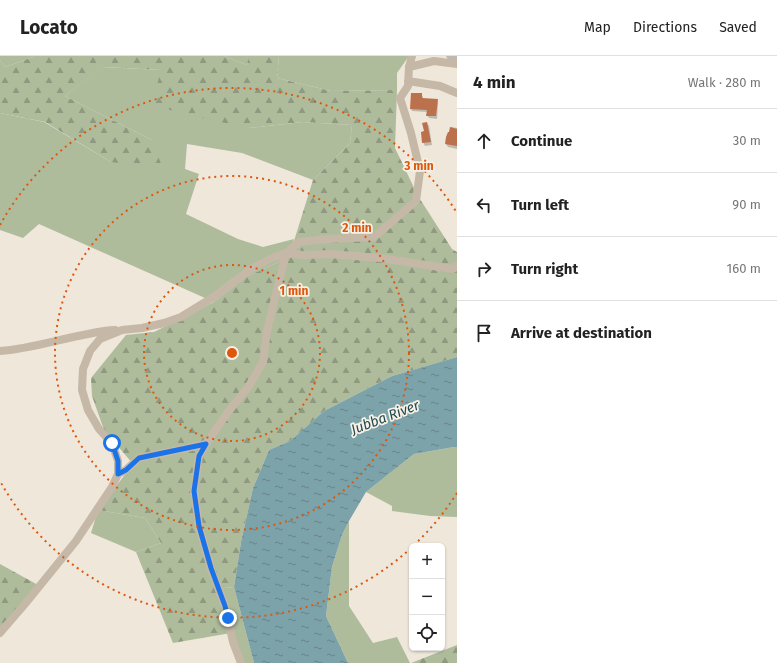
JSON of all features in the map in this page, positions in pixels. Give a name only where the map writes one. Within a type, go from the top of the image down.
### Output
[{"type":"street","points":[[0,351],[17,350],[66,338],[108,330],[142,328],[164,323],[181,317],[212,298],[251,269],[272,258],[286,253],[299,242],[374,237],[416,201],[420,171],[412,133],[400,98],[408,86],[409,67],[412,56]]},
{"type":"street","points":[[409,67],[434,61],[457,64]]},
{"type":"street","points":[[408,81],[440,86],[457,93]]},
{"type":"street","points":[[286,253],[303,255],[330,254],[380,258],[456,268]]},
{"type":"street","points":[[241,663],[233,642],[225,606],[211,568],[199,526],[194,491],[199,456],[228,412],[250,386],[263,362],[267,331],[286,253]]},
{"type":"street","points":[[0,633],[76,541],[112,487],[118,474],[118,461],[112,443],[99,429],[88,410],[82,390],[83,369],[90,351],[100,338],[122,330]]},
{"type":"street","points":[[118,474],[126,470],[139,458],[206,444]]},
{"type":"green space","points":[[0,56],[34,56],[5,67],[0,60]]},
{"type":"green space","points":[[34,56],[224,56],[247,65],[248,56],[279,56],[277,78],[331,91],[397,90],[395,148],[418,196],[452,249],[457,252],[457,357],[392,376],[324,411],[290,441],[269,450],[253,488],[241,542],[234,587],[216,589],[231,633],[173,643],[136,552],[161,543],[145,518],[98,510],[133,464],[104,430],[92,396],[91,378],[126,335],[154,332],[214,302],[246,277],[289,257],[313,180],[350,143],[352,125],[303,122],[249,128],[178,113],[152,103],[161,70],[103,67],[65,96],[152,140],[163,169],[111,162],[45,122],[0,113],[0,60],[5,67]]},
{"type":"green space","points":[[224,56],[248,56],[247,65]]},
{"type":"green space","points":[[279,56],[409,56],[397,73],[397,90],[331,91],[277,78]]},
{"type":"green space","points":[[102,67],[161,70],[249,128],[303,122],[352,125],[350,143],[313,180],[242,153],[187,144],[185,169],[199,174],[186,214],[238,239],[263,247],[294,239],[289,257],[246,277],[214,302],[39,224],[23,238],[0,230],[0,113],[44,122],[111,162],[152,140],[65,96]]},
{"type":"green space","points":[[457,447],[457,517],[430,516],[392,511],[392,506],[366,492],[414,454]]},
{"type":"green space","points":[[98,510],[145,518],[161,543],[136,552],[91,533]]},
{"type":"green space","points":[[349,521],[349,606],[373,643],[397,637],[410,663],[348,663],[326,616],[332,567],[342,535]]},
{"type":"green space","points":[[0,564],[38,585],[0,634]]},
{"type":"green space","points":[[234,587],[254,663],[241,663],[216,589]]},
{"type":"green space","points":[[457,645],[457,663],[411,663],[445,651]]},
{"type":"water","name":"Jubba River","points":[[457,357],[457,447],[414,454],[366,492],[342,535],[332,567],[326,616],[348,663],[254,663],[234,587],[241,542],[253,488],[269,450],[290,441],[324,411],[392,376]]},
{"type":"building","points":[[411,93],[422,93],[422,98],[438,99],[436,116],[426,116],[427,110],[410,109]]},
{"type":"building","points":[[427,122],[431,142],[422,143],[421,132],[424,131],[422,123]]},
{"type":"building","points":[[450,127],[457,129],[457,146],[445,144]]},
{"type":"route","points":[[112,443],[118,461],[118,474],[126,470],[139,458],[206,444],[199,456],[194,491],[199,526],[228,618]]}]
